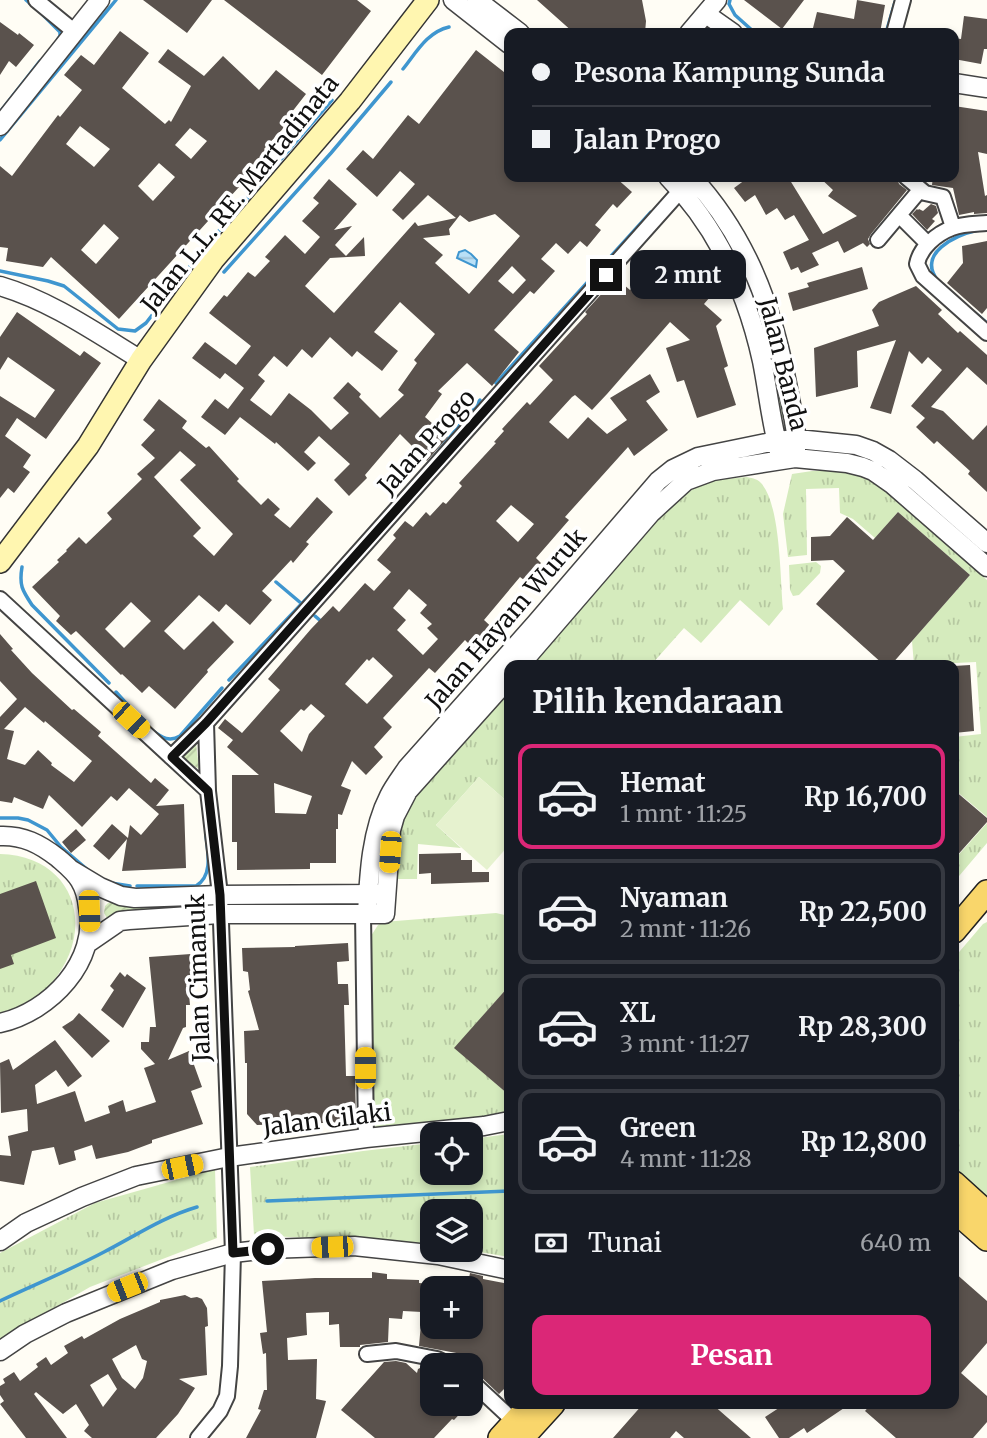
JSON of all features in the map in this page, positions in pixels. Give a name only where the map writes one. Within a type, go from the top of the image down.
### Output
[{"type":"main road","name":"Jalan L.L. RE. Martadinata","points":[[0,562],[84,452],[141,360],[214,260],[350,101],[428,0]]},
{"type":"main road","points":[[959,925],[987,892]]},
{"type":"main road","points":[[959,1188],[987,1213]]},
{"type":"main road","points":[[959,1214],[987,1239]]},
{"type":"main road","points":[[513,1433],[528,1409]]},
{"type":"main road","points":[[513,1433],[546,1409]]},
{"type":"street","points":[[36,0],[75,32]]},
{"type":"street","points":[[0,126],[100,0]]},
{"type":"street","points":[[453,0],[504,40]]},
{"type":"street","points":[[477,0],[513,28]]},
{"type":"street","points":[[895,28],[903,0]]},
{"type":"street","points":[[693,28],[712,7],[729,28]]},
{"type":"street","points":[[959,84],[987,88]]},
{"type":"street","name":"Jalan Progo","points":[[172,757],[206,723],[679,182]]},
{"type":"street","name":"Jalan Banda","points":[[681,182],[729,225],[743,248],[766,302],[783,360],[797,439],[784,452]]},
{"type":"street","name":"Jalan Banda","points":[[681,182],[720,248],[744,301],[784,452]]},
{"type":"street","points":[[911,182],[925,193],[943,197],[953,227]]},
{"type":"street","points":[[878,240],[920,190]]},
{"type":"street","points":[[900,216],[928,244]]},
{"type":"street","points":[[987,223],[953,227],[940,234],[919,254],[917,264],[923,276],[987,333]]},
{"type":"street","points":[[0,286],[41,301],[141,360]]},
{"type":"street","points":[[797,439],[845,443],[873,451],[889,460],[909,486],[987,567]]},
{"type":"street","points":[[842,463],[845,443]]},
{"type":"street","name":"Jalan Hayam Wuruk","points":[[514,660],[645,508],[658,481],[682,464],[698,457],[784,452],[856,465],[909,486]]},
{"type":"street","points":[[909,486],[987,543]]},
{"type":"street","points":[[0,599],[208,791]]},
{"type":"street","name":"Jalan Hayam Wuruk","points":[[523,660],[542,628]]},
{"type":"street","name":"Jalan Hayam Wuruk","points":[[372,914],[387,894],[391,830],[408,792],[447,736],[504,671]]},
{"type":"street","name":"Jalan Hayam Wuruk","points":[[366,1139],[372,914],[368,894],[379,818],[388,797],[407,768],[447,736],[504,683]]},
{"type":"street","points":[[206,723],[208,791]]},
{"type":"street","name":"Jalan Cimanuk","points":[[198,1438],[220,1411],[227,1396],[233,1253],[220,895],[208,791]]},
{"type":"street","points":[[0,836],[26,838],[50,851],[70,869],[81,882],[86,895],[89,920],[88,943],[76,967],[57,993],[34,1011],[0,1023]]},
{"type":"street","points":[[70,869],[100,887],[121,896],[135,898],[387,894]]},
{"type":"street","points":[[120,921],[115,915],[114,907],[121,896]]},
{"type":"street","points":[[88,943],[120,921],[220,914],[372,914]]},
{"type":"street","name":"Jalan Cilaki","points":[[0,1241],[26,1223],[136,1176],[229,1157],[504,1122]]},
{"type":"street","points":[[0,1351],[66,1312],[172,1270],[233,1253],[354,1246],[438,1255],[504,1269]]},
{"type":"street","points":[[367,1354],[396,1351],[420,1356]]},
{"type":"street","points":[[483,1396],[513,1433]]},
{"type":"green space","points":[[676,182],[691,182],[710,204],[766,314],[787,417],[779,419],[762,341]]},
{"type":"green space","points":[[846,471],[862,475],[876,483],[987,580],[987,817],[959,793],[959,736],[981,734],[976,662],[914,660],[912,641],[970,575],[898,512],[875,538],[853,519],[840,513],[839,488],[806,489],[807,555],[788,557],[783,514],[792,474]]},
{"type":"green space","points":[[746,477],[761,483],[768,494],[776,525],[783,609],[769,626],[740,600],[701,643],[684,628],[655,660],[530,660],[652,525],[684,495],[706,481]]},
{"type":"green space","points":[[816,562],[821,566],[820,573],[799,595],[793,596],[790,590],[789,565]]},
{"type":"green space","points":[[504,689],[504,799],[479,777],[436,825],[461,848],[418,844],[417,879],[392,879],[396,811]]},
{"type":"green space","points":[[196,743],[199,769],[180,757]]},
{"type":"green space","points":[[479,777],[504,799],[504,851],[487,870],[436,825]]},
{"type":"green space","points":[[987,823],[987,843],[959,876],[959,854]]},
{"type":"green space","points":[[0,854],[26,858],[47,868],[62,882],[72,900],[75,920],[73,942],[65,964],[50,985],[33,999],[0,1015]]},
{"type":"green space","points":[[186,900],[189,907],[184,913],[107,918],[104,913],[108,903]]},
{"type":"green space","points":[[496,913],[504,915],[504,992],[455,1048],[504,1091],[504,1118],[466,1122],[420,1122],[420,1126],[371,1128],[369,939],[383,922]]},
{"type":"green space","points":[[987,922],[987,1199],[959,1175],[959,952]]},
{"type":"green space","points":[[504,1135],[504,1256],[483,1253],[483,1199],[420,1199],[420,1244],[254,1235],[250,1167],[420,1144],[420,1185],[483,1185],[483,1137]]},
{"type":"green space","points":[[215,1169],[217,1238],[90,1287],[0,1339],[0,1253],[95,1203]]},
{"type":"water","points":[[465,250],[477,260],[476,267],[457,258],[459,252]]},
{"type":"building","points":[[143,0],[212,0],[187,33]]},
{"type":"building","points":[[224,0],[357,0],[371,11],[322,75]]},
{"type":"building","points":[[537,0],[642,0],[645,28],[568,28]]},
{"type":"building","points":[[744,0],[804,0],[781,28]]},
{"type":"building","points":[[857,0],[885,5],[881,28],[813,28],[817,12],[854,19]]},
{"type":"building","points":[[964,16],[987,19],[987,49],[984,49],[981,64],[959,60]]},
{"type":"building","points":[[0,22],[34,45],[16,67],[9,61],[0,75]]},
{"type":"building","points":[[120,31],[149,53],[122,88],[165,124],[169,120],[171,122],[191,86],[158,62],[168,49],[204,76],[223,56],[259,90],[276,70],[306,94],[288,117],[291,120],[264,149],[267,152],[237,185],[239,187],[119,319],[51,257],[43,267],[6,261],[8,248],[0,247],[0,166],[12,176],[58,115],[60,117],[82,90],[64,75],[81,55],[94,65]],"holes":[[[80,126],[110,149],[94,167],[66,144]],[[190,128],[207,141],[191,159],[175,145]],[[159,163],[175,177],[153,201],[138,186]],[[104,224],[119,238],[96,264],[81,250]]]},
{"type":"building","points":[[476,50],[504,72],[504,182],[621,182],[632,192],[617,208],[613,204],[595,225],[601,230],[587,247],[580,241],[568,254],[556,243],[541,259],[555,271],[534,294],[530,291],[494,330],[519,352],[492,386],[467,363],[438,391],[442,394],[425,417],[448,437],[427,461],[400,434],[365,475],[367,478],[349,496],[334,480],[350,464],[319,436],[304,452],[316,463],[308,471],[276,442],[275,444],[240,417],[225,435],[201,417],[215,399],[228,409],[244,388],[225,373],[220,379],[192,358],[205,342],[236,365],[251,346],[209,313],[248,272],[255,277],[270,261],[265,257],[285,235],[305,254],[320,237],[302,221],[319,203],[313,198],[329,179],[357,204],[334,230],[352,226],[335,245],[346,256],[364,237],[365,256],[330,258],[305,286],[334,313],[415,222],[418,226],[456,218],[428,195],[403,220],[392,210],[415,184],[400,171],[377,197],[346,169],[363,150],[373,159],[408,115],[419,124]],"holes":[[[495,214],[520,236],[469,294],[435,263],[443,255],[423,238],[450,235],[449,229],[460,215],[469,222]],[[512,266],[526,280],[513,294],[498,281]],[[400,302],[435,334],[414,360],[417,363],[398,390],[404,395],[380,418],[348,382],[333,398],[349,413],[331,430],[289,393],[271,416],[250,400],[265,381],[258,375],[274,356],[287,367],[302,349],[312,358],[330,337],[352,357],[357,351],[382,371],[398,351],[374,332]]]},
{"type":"building","points":[[959,107],[987,111],[987,154],[978,152],[985,196],[987,195],[987,213],[959,215],[953,188],[932,185],[932,182],[959,182]]},
{"type":"building","points":[[742,182],[791,182],[823,234],[857,216],[828,196],[833,190],[824,182],[898,182],[907,190],[871,234],[867,247],[863,243],[844,253],[838,241],[812,253],[819,265],[801,273],[798,267],[791,270],[783,252],[809,240],[794,215],[785,220],[777,208],[766,215],[755,195],[745,202],[734,188]]},
{"type":"building","points":[[931,204],[936,206],[938,213],[927,230],[912,214],[917,209],[923,211]]},
{"type":"building","points":[[987,241],[987,308],[982,314],[947,283],[963,263],[962,246]]},
{"type":"building","points":[[667,250],[678,260],[674,264],[710,297],[704,304],[722,320],[716,326],[728,366],[724,368],[736,405],[697,418],[684,380],[677,382],[666,348],[690,340],[670,322],[592,410],[575,395],[572,397],[549,422],[568,439],[588,417],[607,434],[627,420],[610,398],[650,374],[660,392],[646,401],[668,430],[634,456],[628,447],[565,517],[569,520],[536,558],[541,563],[524,580],[520,577],[484,620],[499,634],[480,655],[465,640],[435,673],[429,668],[383,718],[392,727],[374,747],[383,757],[366,775],[352,761],[341,786],[351,790],[342,815],[338,814],[336,863],[310,863],[310,869],[237,870],[237,842],[232,842],[232,775],[259,775],[227,747],[233,740],[218,728],[225,719],[242,733],[280,690],[268,679],[311,629],[333,606],[339,612],[365,583],[374,591],[391,572],[377,560],[396,538],[393,535],[405,521],[413,527],[426,512],[430,516],[443,502],[446,504],[462,486],[459,483],[496,443],[494,442],[504,431],[502,429],[527,402],[530,405],[553,380],[539,366],[587,314],[585,312],[616,278],[630,290]],"holes":[[[511,505],[534,524],[518,542],[496,521]],[[409,589],[427,605],[420,613],[432,624],[427,628],[438,639],[423,655],[397,630],[406,620],[393,608]],[[373,657],[393,676],[367,704],[345,684],[367,659],[369,661]],[[311,704],[325,716],[309,734],[302,752],[280,731],[301,709],[304,711]],[[274,783],[312,796],[306,814],[275,813]]]},
{"type":"building","points":[[862,267],[868,289],[793,311],[788,293],[809,287],[807,283]]},
{"type":"building","points":[[916,286],[942,310],[938,314],[987,355],[987,385],[967,367],[931,407],[943,411],[973,440],[987,425],[987,492],[968,474],[970,471],[937,441],[934,444],[916,427],[925,418],[911,406],[942,370],[928,357],[922,364],[909,351],[891,414],[870,408],[896,340],[857,351],[858,387],[816,397],[814,348],[879,326],[872,310],[879,302]]},
{"type":"building","points":[[17,312],[80,356],[84,351],[101,363],[46,439],[17,418],[5,436],[31,455],[23,467],[30,472],[14,493],[8,488],[0,498],[0,396],[35,418],[55,390],[8,357],[0,370],[0,337]]},
{"type":"building","points":[[159,399],[187,421],[182,428],[206,448],[209,446],[239,479],[237,481],[261,505],[268,498],[280,509],[274,515],[290,528],[317,497],[333,512],[306,542],[309,544],[293,563],[291,560],[262,591],[272,600],[250,625],[226,604],[219,612],[199,595],[164,631],[184,650],[213,621],[234,642],[175,709],[149,686],[142,693],[76,631],[71,635],[56,621],[60,616],[32,587],[59,562],[57,560],[79,537],[86,544],[112,519],[107,513],[142,479],[137,474],[155,458],[141,445],[155,430],[143,420]],"holes":[[[180,451],[196,465],[180,480],[233,534],[214,556],[193,536],[201,528],[154,477]],[[131,602],[151,621],[124,648],[105,629]]]},
{"type":"building","points":[[898,512],[970,575],[895,660],[878,660],[816,604],[845,571],[833,560],[811,561],[811,537],[830,536],[847,517],[873,540]]},
{"type":"building","points":[[0,634],[32,673],[72,710],[101,732],[98,736],[151,783],[155,778],[169,790],[156,806],[184,804],[186,868],[122,871],[127,839],[109,860],[93,846],[112,824],[128,838],[130,825],[141,835],[159,814],[129,788],[117,801],[111,796],[82,827],[49,795],[43,809],[14,797],[12,803],[0,801],[0,717],[17,699],[0,681]],"holes":[[[25,707],[44,723],[45,721],[92,761],[74,782],[51,765],[38,750],[25,765],[7,759],[14,731],[4,729]]]},
{"type":"building","points":[[970,665],[974,731],[959,732],[959,666]]},
{"type":"building","points":[[959,794],[987,818],[987,822],[959,853]]},
{"type":"building","points":[[76,829],[86,840],[71,853],[62,842]]},
{"type":"building","points":[[461,853],[461,860],[472,860],[472,872],[489,872],[489,882],[431,884],[431,873],[419,874],[419,854]]},
{"type":"building","points":[[36,881],[56,938],[11,955],[14,964],[0,969],[0,894]]},
{"type":"building","points":[[348,943],[349,961],[337,962],[338,984],[348,984],[349,1005],[344,1005],[346,1076],[355,1076],[356,1122],[257,1125],[247,1114],[244,1031],[259,1030],[248,991],[248,972],[243,971],[242,948]]},
{"type":"building","points":[[191,954],[192,984],[188,984],[190,1005],[186,1005],[186,1027],[183,1028],[168,1060],[189,1051],[202,1087],[191,1091],[203,1124],[152,1140],[152,1143],[128,1152],[96,1159],[92,1145],[74,1151],[76,1160],[59,1165],[54,1147],[32,1151],[24,1185],[0,1181],[0,1155],[11,1156],[8,1136],[28,1131],[27,1109],[1,1113],[0,1063],[9,1059],[13,1070],[55,1040],[82,1076],[68,1087],[56,1070],[35,1085],[37,1104],[75,1091],[85,1122],[110,1113],[108,1106],[123,1100],[126,1112],[156,1102],[144,1068],[155,1064],[141,1049],[141,1042],[149,1042],[150,1027],[156,1027],[149,957]]},
{"type":"building","points":[[120,972],[146,988],[123,1028],[101,1010],[114,990],[110,986]]},
{"type":"building","points":[[504,992],[504,1091],[454,1048]]},
{"type":"building","points":[[79,1013],[110,1041],[92,1058],[62,1027]]},
{"type":"building","points":[[372,1272],[387,1274],[387,1279],[419,1280],[420,1312],[403,1311],[402,1319],[389,1318],[388,1342],[360,1347],[340,1347],[339,1324],[329,1325],[329,1312],[306,1313],[307,1335],[287,1338],[288,1360],[317,1359],[316,1399],[326,1401],[316,1438],[246,1438],[261,1410],[258,1409],[264,1390],[267,1390],[266,1353],[263,1354],[260,1333],[267,1332],[262,1281],[372,1278]]},
{"type":"building","points":[[959,1276],[987,1301],[987,1343],[961,1373],[987,1396],[987,1422],[973,1438],[896,1438],[865,1411],[959,1409]]},
{"type":"building","points":[[483,1279],[504,1283],[504,1389],[499,1394],[483,1379],[483,1353],[456,1353],[419,1346],[420,1335],[420,1339],[483,1339]]},
{"type":"building","points":[[185,1295],[202,1299],[207,1308],[207,1375],[179,1379],[195,1388],[178,1414],[156,1438],[92,1438],[84,1431],[89,1425],[76,1404],[63,1414],[36,1392],[34,1394],[67,1438],[26,1438],[0,1404],[4,1401],[0,1395],[0,1386],[5,1383],[3,1379],[14,1372],[20,1381],[46,1357],[51,1365],[68,1353],[64,1346],[82,1336],[84,1339],[160,1300]],"holes":[[[136,1345],[142,1359],[147,1361],[143,1378],[135,1389],[122,1378],[112,1359]],[[108,1374],[117,1389],[103,1407],[90,1385]]]},
{"type":"building","points":[[384,1362],[406,1363],[417,1373],[420,1368],[420,1416],[458,1416],[434,1438],[375,1438],[341,1410]]},
{"type":"building","points":[[639,1409],[718,1409],[751,1438],[684,1438],[676,1431],[670,1438],[613,1438]]},
{"type":"building","points":[[777,1409],[843,1409],[807,1433],[804,1428],[789,1438],[779,1438],[765,1417]]},
{"type":"waterway","points":[[26,0],[33,6]]},
{"type":"waterway","points":[[0,140],[116,0]]},
{"type":"waterway","points":[[730,0],[729,4],[735,15],[750,28]]},
{"type":"waterway","points":[[887,28],[895,2]]},
{"type":"waterway","points":[[39,11],[60,32],[58,39]]},
{"type":"waterway","points":[[403,69],[428,38],[449,27]]},
{"type":"waterway","points":[[0,112],[40,61]]},
{"type":"waterway","points":[[224,272],[391,82]]},
{"type":"waterway","points":[[0,271],[64,286],[118,329],[135,331],[146,323],[205,247],[332,100]]},
{"type":"waterway","points":[[496,383],[651,212]]},
{"type":"waterway","points":[[938,281],[932,271],[935,254],[950,241],[978,230]]},
{"type":"waterway","points":[[975,313],[987,323]]},
{"type":"waterway","points":[[428,464],[480,400]]},
{"type":"waterway","points":[[22,567],[22,587],[32,605],[109,683]]},
{"type":"waterway","points":[[229,680],[330,574]]},
{"type":"waterway","points":[[276,582],[302,604]]},
{"type":"waterway","points":[[315,616],[323,623]]},
{"type":"waterway","points":[[153,731],[166,738],[180,736],[222,688]]},
{"type":"waterway","points":[[116,692],[134,712]]},
{"type":"waterway","points":[[0,818],[28,820],[47,830],[61,847],[89,871]]},
{"type":"waterway","points":[[137,886],[196,886],[207,870],[206,836]]},
{"type":"waterway","points":[[111,883],[130,886]]},
{"type":"waterway","points":[[267,1201],[504,1191]]},
{"type":"waterway","points":[[0,1301],[91,1259],[161,1221],[197,1207]]},
{"type":"route","points":[[268,1249],[233,1253],[220,895],[211,810],[208,791],[172,757],[206,723],[606,275]]}]
